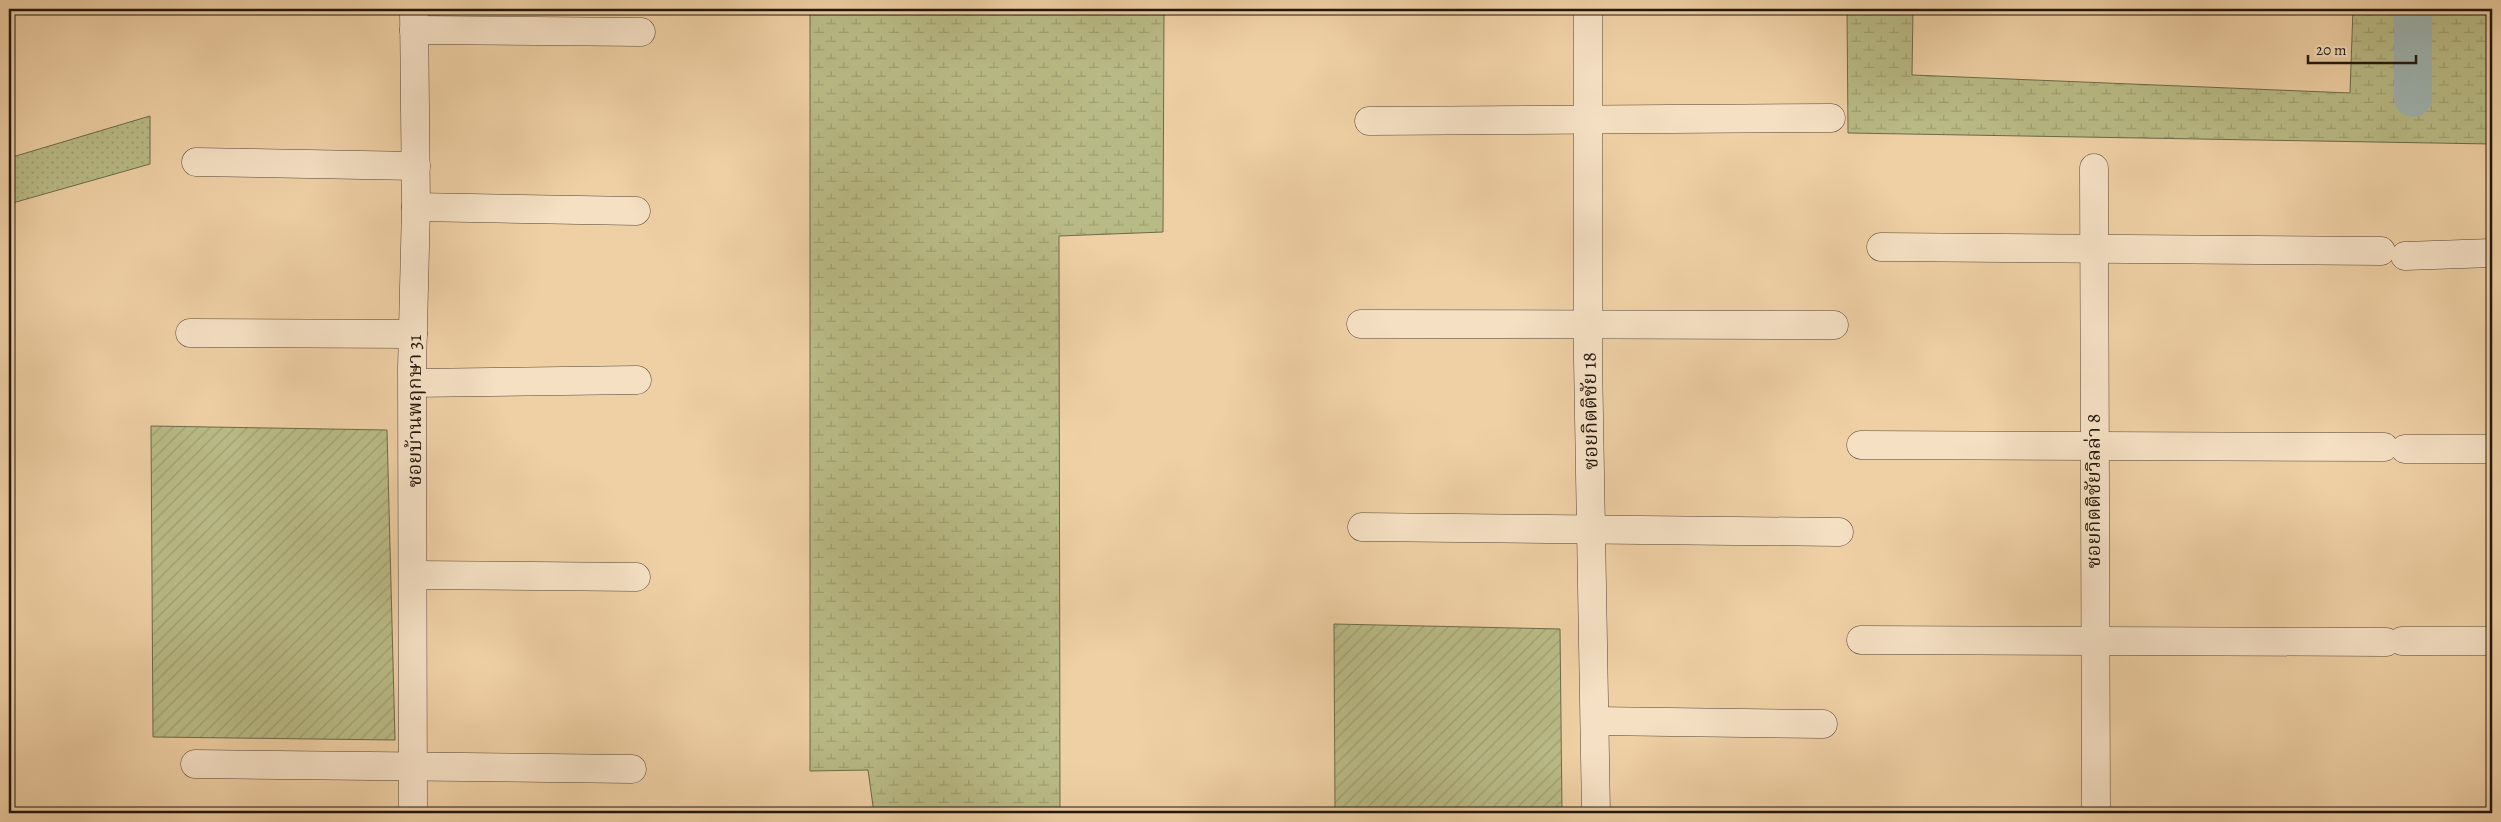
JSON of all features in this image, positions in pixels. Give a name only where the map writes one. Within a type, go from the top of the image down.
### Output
[{"type":"street","name":"ซอยกิตติชัย 18","points":[[1588,9],[1588,325],[1596,813]]},
{"type":"street","points":[[414,20],[641,32]]},
{"type":"street","name":"ซอยบ้านพฤกษา 31","points":[[413,813],[413,334],[416,207],[414,20]]},
{"type":"street","points":[[1369,121],[1830,118]]},
{"type":"street","points":[[196,162],[416,166]]},
{"type":"street","name":"ซอยกิตติชัยวิลล่า 8","points":[[2094,168],[2093,446],[2096,813]]},
{"type":"street","points":[[416,207],[636,211]]},
{"type":"street","points":[[1881,246],[2492,253]]},
{"type":"street","points":[[1361,324],[1834,325]]},
{"type":"street","points":[[190,333],[413,334]]},
{"type":"street","points":[[413,383],[637,380]]},
{"type":"street","points":[[1861,445],[2492,448]]},
{"type":"street","points":[[1362,527],[1839,532]]},
{"type":"street","points":[[414,575],[636,577]]},
{"type":"street","points":[[1861,640],[2492,641]]},
{"type":"street","points":[[1595,721],[1823,724]]},
{"type":"street","points":[[195,764],[632,768]]},
{"type":"green space","points":[[810,9],[1164,9],[1163,232],[1059,236],[1060,813],[874,813],[868,770],[810,771]]},
{"type":"green space","points":[[1847,9],[1913,9],[1912,75],[2350,93],[2353,9],[2492,9],[2492,144],[1848,133]]},
{"type":"green space","points":[[150,116],[150,164],[9,204],[9,158]]},
{"type":"green space","points":[[151,426],[387,430],[395,740],[153,737]]},
{"type":"green space","points":[[1334,624],[1560,629],[1562,813],[1335,813]]},
{"type":"waterway","points":[[2413,9],[2413,98]]}]
